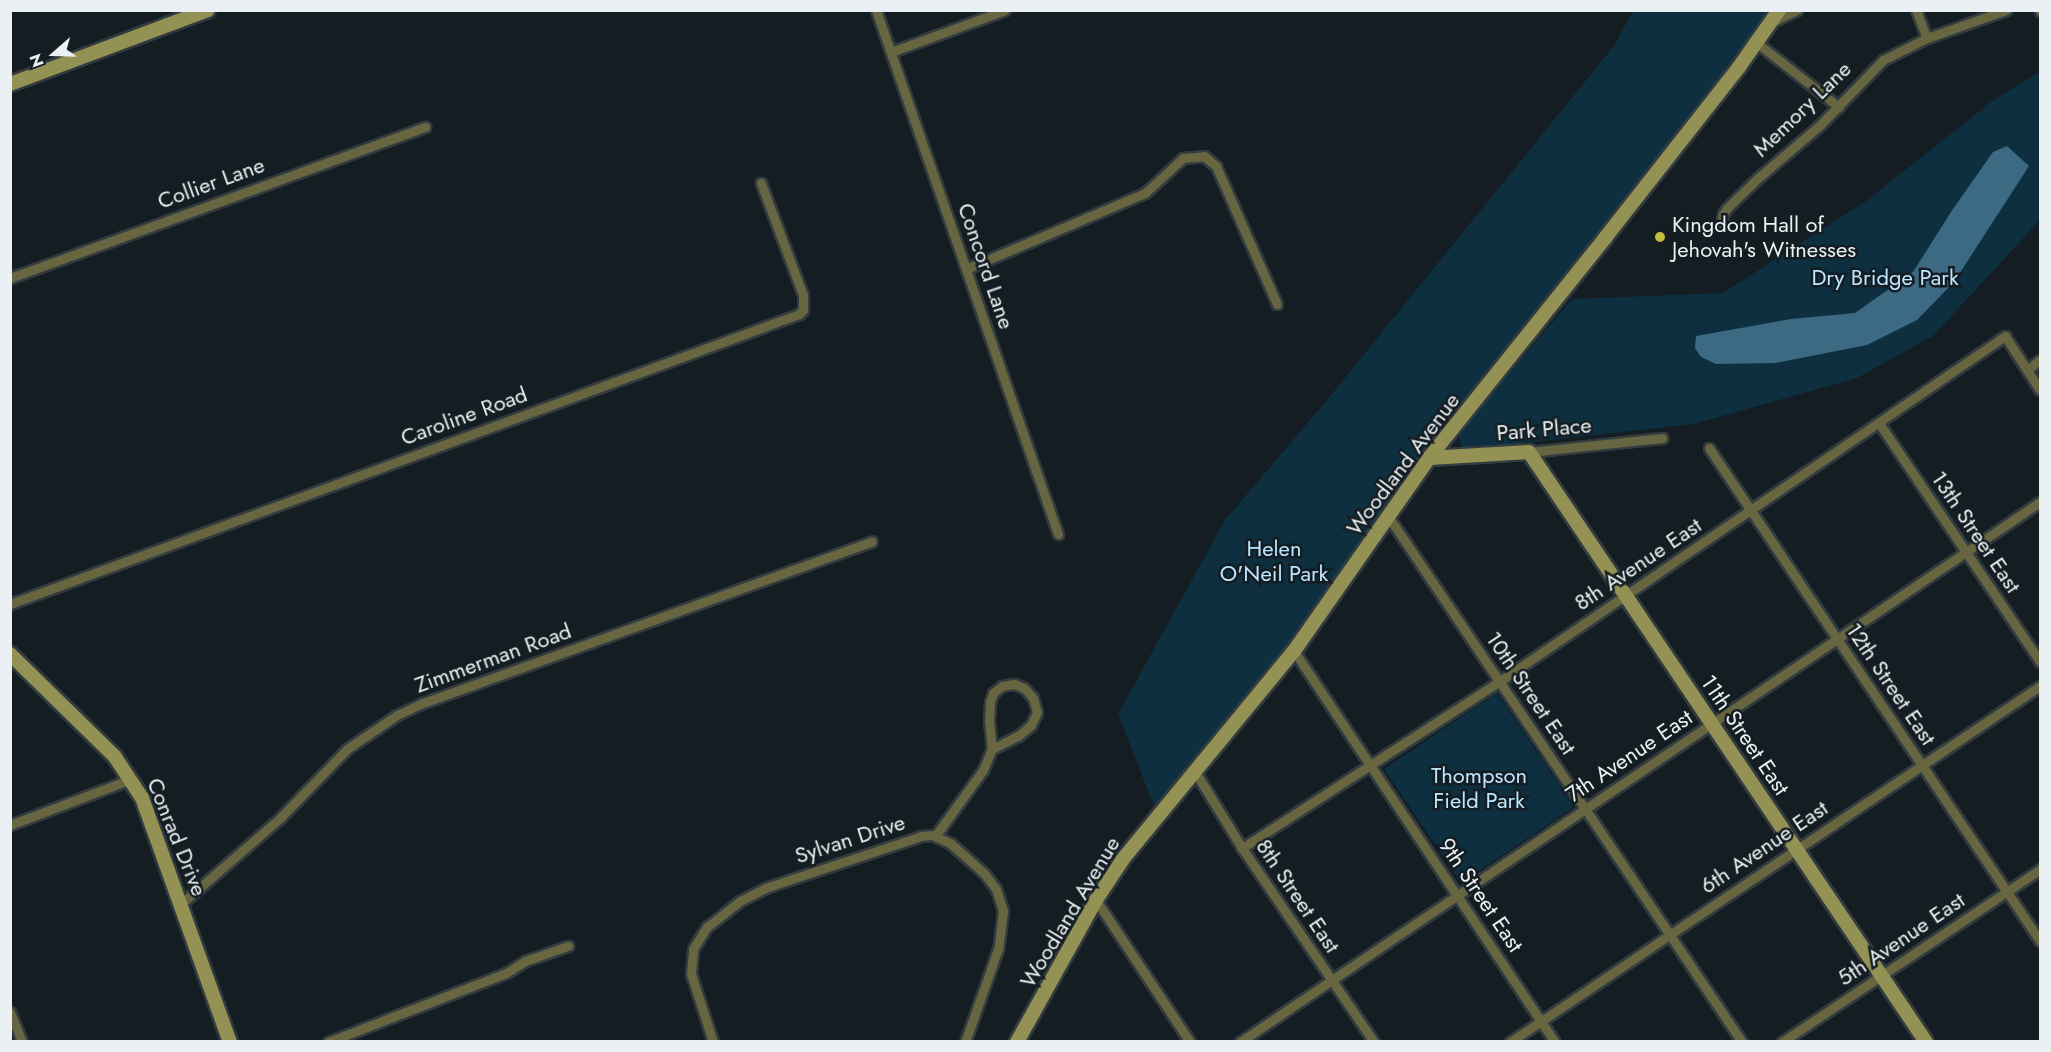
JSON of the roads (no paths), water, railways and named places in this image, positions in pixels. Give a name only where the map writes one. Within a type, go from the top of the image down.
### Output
[{"type":"street","points":[[10,84],[208,10]]},
{"type":"street","name":"Concord Lane","points":[[876,10],[1058,534]]},
{"type":"street","points":[[891,52],[1005,10]]},
{"type":"street","points":[[1776,16],[1797,10]]},
{"type":"street","points":[[1916,10],[1927,38]]},
{"type":"street","name":"Memory Lane","points":[[1721,226],[1723,214],[1727,208],[1839,107],[1883,60],[1927,38],[2006,10]]},
{"type":"street","name":"Woodland Avenue","points":[[1017,1041],[1096,900],[1123,859],[1294,651],[1429,458],[1776,16]]},
{"type":"street","points":[[1757,43],[1839,107]]},
{"type":"street","name":"Collier Lane","points":[[10,278],[425,127]]},
{"type":"street","points":[[966,269],[1145,193],[1183,158],[1204,156],[1215,166],[1277,304]]},
{"type":"street","name":"Caroline Road","points":[[10,604],[798,314],[803,310],[803,295],[761,183]]},
{"type":"street","name":"8th Avenue East","points":[[1242,848],[1500,681],[1751,512],[2005,336],[2027,370]]},
{"type":"street","points":[[2040,360],[2027,370],[2040,390]]},
{"type":"street","name":"13th Street East","points":[[1879,423],[2040,662]]},
{"type":"street","name":"Park Place","points":[[1429,458],[1529,452],[1662,438]]},
{"type":"street","name":"12th Street East","points":[[1709,448],[2040,941]]},
{"type":"street","name":"11th Street East","points":[[1529,452],[1926,1041]]},
{"type":"street","name":"7th Avenue East","points":[[1240,1041],[2040,502]]},
{"type":"street","name":"10th Street East","points":[[1388,516],[1742,1041]]},
{"type":"street","name":"Zimmerman Road","points":[[182,903],[280,818],[347,749],[397,715],[432,700],[872,541]]},
{"type":"street","name":"9th Street East","points":[[1294,651],[1556,1041]]},
{"type":"street","name":"Conrad Drive","points":[[10,654],[94,735],[131,779],[153,821],[230,1041]]},
{"type":"street","points":[[936,836],[983,770],[992,749],[989,721],[993,693],[1002,686],[1014,684],[1024,688],[1033,698],[1037,712],[1031,725],[1018,736],[992,749]]},
{"type":"street","name":"6th Avenue East","points":[[1510,1041],[2040,686]]},
{"type":"street","name":"8th Street East","points":[[1194,770],[1242,848],[1374,1041]]},
{"type":"street","points":[[10,825],[131,779]]},
{"type":"street","name":"Sylvan Drive","points":[[713,1041],[694,987],[690,961],[698,938],[717,918],[752,894],[792,877],[921,836],[936,836],[963,854],[984,873],[996,889],[1003,911],[998,949],[965,1041]]},
{"type":"street","name":"5th Avenue East","points":[[1782,1041],[2040,869]]},
{"type":"street","points":[[1096,900],[1190,1041]]},
{"type":"street","points":[[328,1041],[506,973],[525,961],[568,946]]},
{"type":"street","points":[[10,1012],[22,1041]]},
{"type":"place","name":"Kingdom Hall of Jehovah's Witnesses","points":[[1660,237]]},
{"type":"park label","name":"Dry Bridge Park","points":[[1885,278]]},
{"type":"park label","name":"Helen O'Neil Park","points":[[1274,560]]},
{"type":"park label","name":"Thompson Field Park","points":[[1479,788]]}]
